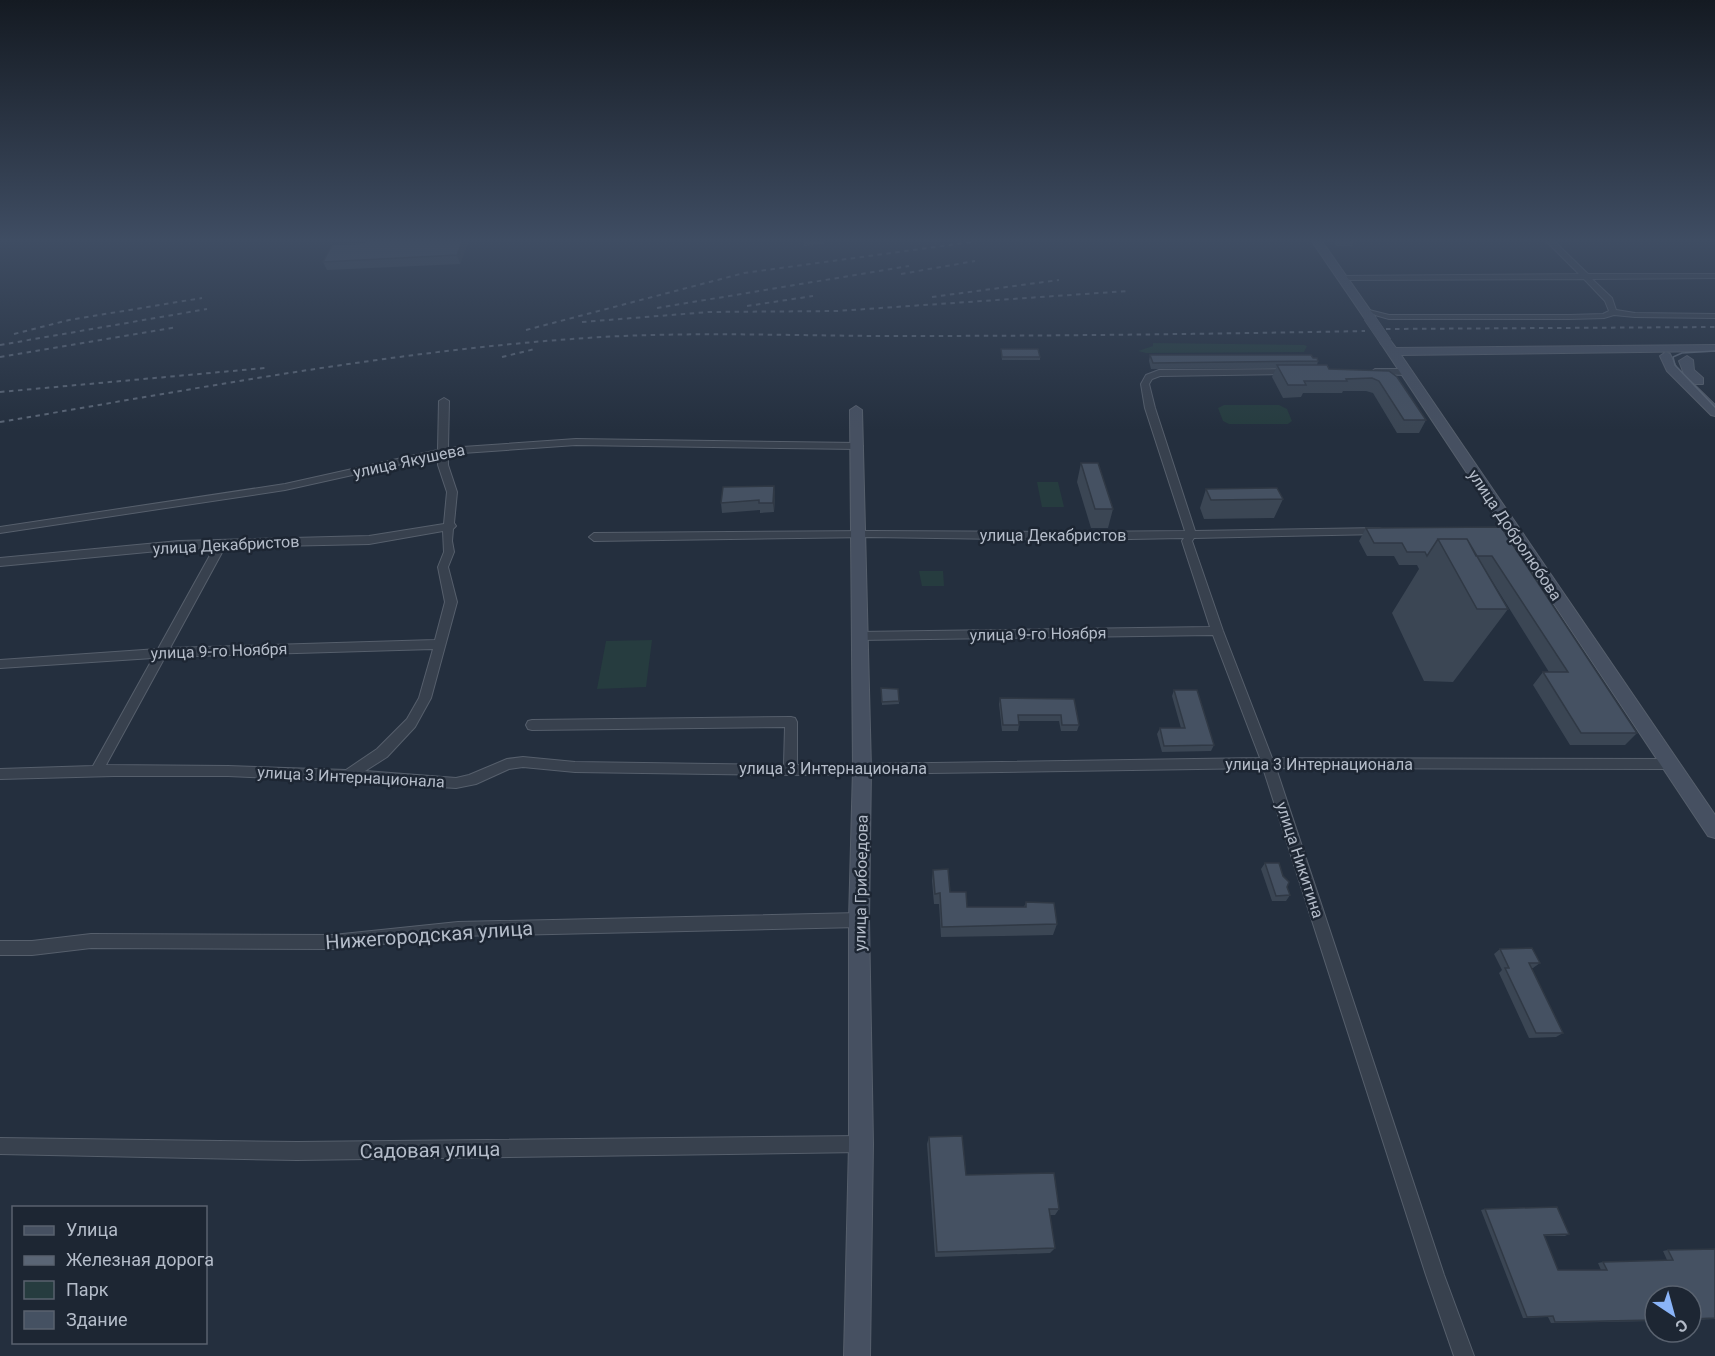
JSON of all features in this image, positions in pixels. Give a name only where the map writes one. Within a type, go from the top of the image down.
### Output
[{"type":"main road","name":"улица Добролюбова","points":[[1360,303],[1406,372],[1504,528],[1715,830]]},
{"type":"main road","points":[[1389,347],[1642,350],[1715,357]]},
{"type":"main road","points":[[1642,350],[1666,356],[1715,348]]},
{"type":"main road","points":[[1686,354],[1684,364],[1688,371],[1715,397]]},
{"type":"main road","points":[[1666,356],[1671,368],[1715,412]]},
{"type":"main road","name":"улица Грибоедова","points":[[856,410],[862,769],[859,920],[861,1144],[857,1356]]},
{"type":"street","points":[[1610,303],[1613,312]]},
{"type":"street","points":[[1367,314],[1389,317],[1570,317],[1604,316],[1613,312],[1635,315],[1715,316]]},
{"type":"street","name":"улица Никитина","points":[[1301,372],[1159,373],[1149,377],[1145,384],[1150,408],[1191,534],[1187,541],[1217,632],[1268,763],[1435,1275],[1464,1356]]},
{"type":"street","points":[[1368,372],[1406,372]]},
{"type":"street","points":[[350,774],[382,753],[411,723],[425,698],[451,602],[442,567],[449,552],[447,541],[451,526],[452,492],[443,465],[444,402]]},
{"type":"street","name":"улица Якушева","points":[[0,530],[285,487],[457,449],[576,442],[858,446]]},
{"type":"street","name":"улица Декабристов","points":[[0,562],[222,543],[369,540],[451,526]]},
{"type":"street","name":"улица Декабристов","points":[[594,537],[857,534],[1064,536],[1388,530]]},
{"type":"street","points":[[97,770],[222,543]]},
{"type":"street","name":"улица 9-го Ноября","points":[[858,636],[1217,632]]},
{"type":"street","name":"улица 9-го Ноября","points":[[0,664],[162,653],[438,644]]},
{"type":"street","points":[[532,725],[791,722],[790,770]]},
{"type":"street","name":"улица 3 Интернационала","points":[[0,774],[97,770],[350,774],[456,783],[471,780],[507,764],[523,762],[575,767],[790,770],[1268,763],[1670,764]]},
{"type":"street","name":"Нижегородская улица","points":[[0,948],[33,948],[91,941],[333,942],[458,929],[859,920]]},
{"type":"street","name":"Садовая улица","points":[[0,1146],[297,1151],[861,1144]]},
{"type":"green space","points":[[1153,343],[1307,346],[1304,352],[1146,353],[1138,351],[1153,346]]},
{"type":"green space","points":[[1224,405],[1279,405],[1287,409],[1292,421],[1288,424],[1229,424],[1223,421],[1218,408]]},
{"type":"green space","points":[[1037,482],[1058,482],[1064,507],[1042,507]]},
{"type":"green space","points":[[919,571],[943,571],[944,586],[922,586]]},
{"type":"green space","points":[[652,640],[646,687],[597,689],[606,641]]},
{"type":"building","points":[[1001,349],[1038,349],[1040,357],[1002,357]]},
{"type":"building","points":[[1150,355],[1311,355],[1318,361],[1153,363]]},
{"type":"building","points":[[1277,365],[1327,365],[1329,369],[1389,371],[1397,377],[1426,420],[1404,420],[1379,381],[1372,378],[1346,379],[1347,381],[1304,381],[1306,385],[1288,385]]},
{"type":"building","points":[[1081,463],[1098,463],[1113,509],[1095,509]]},
{"type":"building","points":[[774,486],[773,503],[759,503],[759,500],[721,503],[723,487]]},
{"type":"building","points":[[1277,488],[1283,499],[1211,500],[1206,489]]},
{"type":"building","points":[[1501,527],[1637,733],[1581,733],[1543,672],[1568,672],[1492,556],[1476,556],[1467,539],[1438,539],[1427,556],[1425,552],[1407,552],[1402,543],[1374,543],[1366,528]]},
{"type":"building","points":[[1438,539],[1467,539],[1508,609],[1477,609]]},
{"type":"building","points":[[881,688],[898,689],[899,701],[882,702]]},
{"type":"building","points":[[1174,690],[1197,690],[1214,745],[1164,746],[1160,728],[1185,728]]},
{"type":"building","points":[[1000,698],[1074,699],[1079,725],[1062,725],[1061,715],[1018,715],[1019,725],[1003,725]]},
{"type":"building","points":[[1265,863],[1279,863],[1283,876],[1289,882],[1287,887],[1290,895],[1276,896]]},
{"type":"building","points":[[948,869],[950,892],[966,892],[967,907],[1026,907],[1026,902],[1054,903],[1057,924],[942,927],[940,893],[935,894],[933,870]]},
{"type":"building","points":[[1532,948],[1540,963],[1529,963],[1563,1033],[1536,1033],[1505,968],[1509,968],[1500,949]]},
{"type":"building","points":[[962,1136],[966,1175],[1054,1173],[1059,1209],[1049,1209],[1055,1248],[937,1252],[929,1137]]},
{"type":"building","points":[[1557,1207],[1569,1234],[1544,1235],[1558,1270],[1607,1270],[1603,1262],[1673,1260],[1668,1250],[1715,1249],[1715,1318],[1703,1318],[1703,1284],[1643,1284],[1643,1320],[1555,1322],[1553,1316],[1527,1317],[1485,1209]]},
{"type":"tram line","points":[[1715,351],[1682,353],[1673,357],[1675,365],[1715,407]]},
{"type":"railway","points":[[14,334],[69,320],[170,303]]},
{"type":"railway","points":[[526,330],[628,303]]},
{"type":"railway","points":[[657,308],[685,303]]},
{"type":"railway","points":[[747,306],[765,303]]},
{"type":"railway","points":[[582,322],[709,312],[837,311],[949,303]]},
{"type":"railway","points":[[0,345],[207,309]]},
{"type":"railway","points":[[0,357],[177,327]]},
{"type":"railway","points":[[1386,329],[1715,327]]},
{"type":"railway","points":[[0,422],[292,372],[439,352],[586,338],[703,334],[1014,336],[1365,331]]},
{"type":"railway","points":[[502,357],[535,349]]},
{"type":"railway","points":[[0,392],[265,368]]}]
